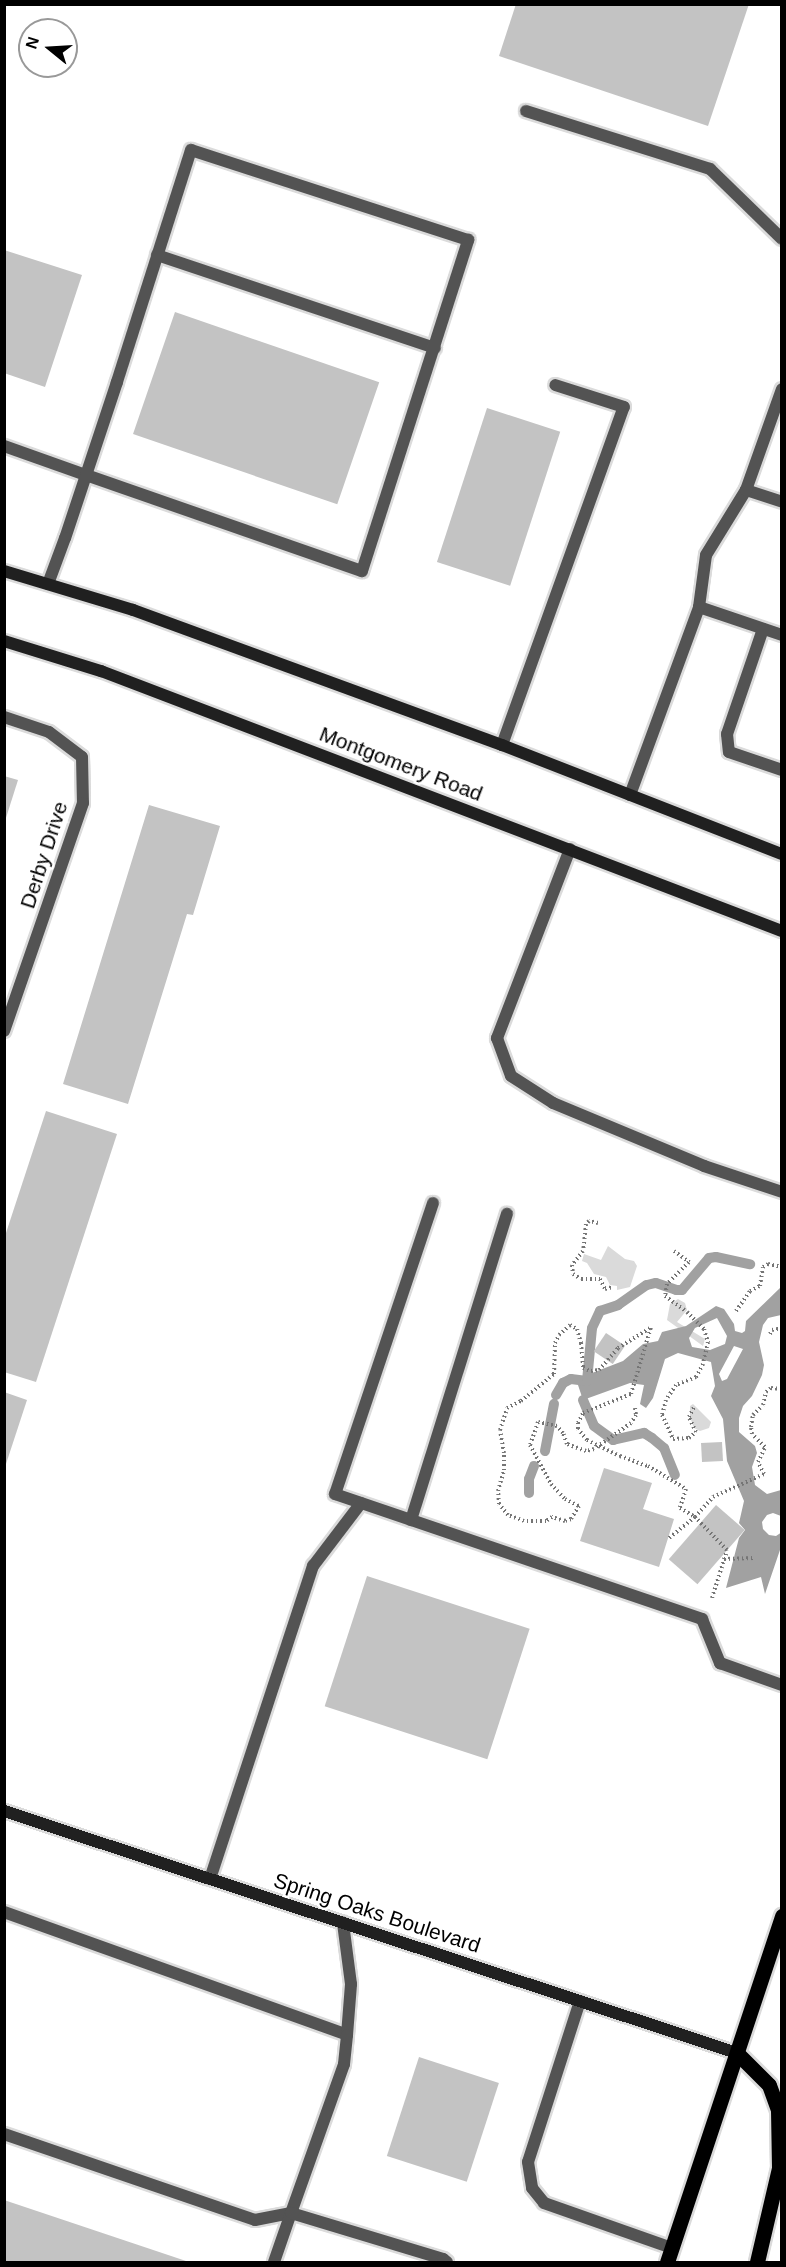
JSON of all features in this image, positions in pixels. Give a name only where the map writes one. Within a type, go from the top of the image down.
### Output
[{"type":"main road","points":[[4,571],[133,610],[502,745],[782,854]]},
{"type":"main road","name":"Montgomery Road","points":[[4,641],[101,671],[782,931]]},
{"type":"main road","name":"Spring Oaks Boulevard","points":[[4,1811],[737,2053]]},
{"type":"main road","points":[[670,2255],[782,1916]]},
{"type":"main road","points":[[737,2053],[769,2085],[778,2110],[779,2169],[757,2262]]},
{"type":"lane","points":[[526,111],[710,169],[782,239]]},
{"type":"lane","points":[[4,446],[86,475],[362,571],[468,240],[191,150],[86,475],[48,584]]},
{"type":"lane","points":[[157,255],[435,348]]},
{"type":"lane","points":[[502,745],[624,407],[555,385]]},
{"type":"lane","points":[[630,795],[699,607],[706,555],[746,490],[782,389]]},
{"type":"lane","points":[[746,490],[782,502]]},
{"type":"lane","points":[[699,607],[782,635]]},
{"type":"lane","points":[[763,628],[727,734],[729,752],[782,770]]},
{"type":"lane","name":"Derby Drive","points":[[4,717],[49,732],[82,757],[83,803],[4,1031]]},
{"type":"lane","points":[[570,849],[497,1038],[511,1076],[553,1103],[704,1166],[782,1192]]},
{"type":"lane","points":[[433,1203],[336,1494],[702,1619],[720,1663],[782,1685]]},
{"type":"lane","points":[[411,1520],[507,1214]]},
{"type":"lane","points":[[210,1879],[314,1566],[361,1503]]},
{"type":"lane","points":[[4,1912],[347,2036]]},
{"type":"lane","points":[[274,2262],[344,2064],[351,1984],[343,1923]]},
{"type":"lane","points":[[580,2001],[528,2162],[532,2188],[544,2203],[670,2255]]},
{"type":"lane","points":[[4,2134],[255,2220],[291,2213],[444,2259],[447,2262]]},
{"type":"path","points":[[598,1223],[589,1221],[586,1224],[583,1251],[572,1265],[573,1274],[581,1279],[600,1279],[604,1288],[613,1287]]},
{"type":"path","points":[[674,1251],[689,1262],[667,1284],[665,1296],[704,1329],[707,1349],[696,1377],[676,1384],[666,1400],[662,1415],[673,1439],[689,1438],[696,1432],[689,1417],[694,1407]]},
{"type":"path","points":[[736,1311],[747,1294],[760,1286],[763,1267],[768,1264],[782,1267]]},
{"type":"path","points":[[635,1407],[636,1415],[631,1423],[594,1449],[586,1451],[567,1444],[563,1433],[553,1425],[538,1422],[530,1445],[541,1469],[565,1500],[579,1506],[571,1519],[565,1521],[552,1517],[546,1521],[524,1521],[508,1515],[499,1504],[498,1491],[504,1470],[500,1430],[507,1408],[521,1401],[554,1374],[555,1343],[570,1325],[577,1329],[581,1342],[583,1368],[591,1371],[599,1370],[618,1348],[651,1327],[631,1394],[583,1413],[578,1429],[587,1440],[620,1456],[654,1469],[686,1489],[680,1508],[695,1517],[727,1550],[711,1600]]},
{"type":"path","points":[[770,1334],[772,1330],[782,1328]]},
{"type":"path","points":[[668,1539],[695,1517],[713,1497],[760,1478],[764,1474],[758,1462],[765,1447],[752,1434],[753,1415],[761,1409],[766,1392],[771,1388],[782,1389]]},
{"type":"path","points":[[724,1559],[754,1558]]},
{"type":"shaded area","points":[[608,1246],[625,1259],[634,1261],[637,1266],[630,1287],[617,1290],[617,1286],[610,1285],[606,1277],[594,1274],[587,1263],[582,1261],[584,1254],[601,1260]]},
{"type":"shaded area","points":[[781,1287],[781,1315],[768,1318],[763,1325],[759,1342],[764,1365],[762,1375],[752,1396],[743,1406],[739,1418],[739,1432],[755,1446],[757,1453],[752,1467],[755,1485],[767,1494],[781,1490],[781,1516],[773,1513],[767,1515],[762,1522],[763,1529],[769,1535],[776,1536],[782,1532],[781,1547],[765,1594],[761,1577],[726,1588],[739,1538],[745,1530],[739,1523],[744,1501],[727,1461],[723,1419],[711,1396],[715,1386],[711,1362],[678,1353],[665,1359],[653,1398],[646,1408],[640,1404],[644,1385],[630,1383],[583,1400],[578,1385],[579,1382],[587,1381],[592,1373],[623,1361],[643,1344],[658,1341],[662,1332],[686,1326],[716,1306],[724,1309],[734,1324],[735,1331],[742,1333],[745,1331],[746,1321]],"holes":[[[717,1318],[727,1336],[725,1344],[710,1350],[692,1347],[689,1338],[695,1328]],[[734,1346],[743,1349],[727,1379],[722,1381],[719,1374]]]},
{"type":"shaded area","points":[[678,1299],[685,1303],[687,1310],[677,1322],[705,1339],[703,1346],[667,1320],[670,1304]]},
{"type":"shaded area","points":[[693,1404],[711,1422],[709,1428],[700,1431],[694,1428],[690,1417],[690,1406]]},
{"type":"building","points":[[516,4],[749,4],[708,126],[499,56]]},
{"type":"building","points":[[4,250],[82,275],[45,387],[4,373]]},
{"type":"building","points":[[175,312],[379,382],[337,504],[133,434]]},
{"type":"building","points":[[487,408],[560,432],[510,586],[437,562]]},
{"type":"building","points":[[4,776],[18,780],[5,821],[4,821]]},
{"type":"building","points":[[149,805],[220,826],[193,915],[187,914],[128,1104],[63,1084]]},
{"type":"building","points":[[46,1111],[117,1134],[36,1382],[4,1372],[4,1239]]},
{"type":"building","points":[[606,1333],[625,1346],[613,1364],[594,1351]]},
{"type":"building","points":[[4,1392],[27,1400],[5,1467],[4,1467]]},
{"type":"building","points":[[722,1442],[723,1461],[702,1462],[701,1443]]},
{"type":"building","points":[[604,1468],[652,1483],[643,1509],[674,1519],[659,1567],[580,1541]]},
{"type":"building","points":[[716,1505],[745,1530],[697,1584],[669,1559]]},
{"type":"building","points":[[367,1576],[530,1629],[487,1759],[325,1706]]},
{"type":"building","points":[[419,2057],[499,2083],[467,2182],[387,2156]]},
{"type":"building","points":[[4,2200],[189,2262],[4,2262]]},
{"type":"waterway","points":[[556,1395],[563,1383],[571,1379],[587,1381],[592,1328],[600,1311],[618,1305],[647,1285],[656,1283],[682,1290],[709,1258],[716,1257],[750,1264]]},
{"type":"waterway","points":[[583,1400],[594,1426],[613,1440],[644,1433],[652,1438],[664,1448],[675,1475]]},
{"type":"waterway","points":[[545,1451],[554,1404]]},
{"type":"waterway","points":[[529,1493],[529,1479],[534,1466]]}]
